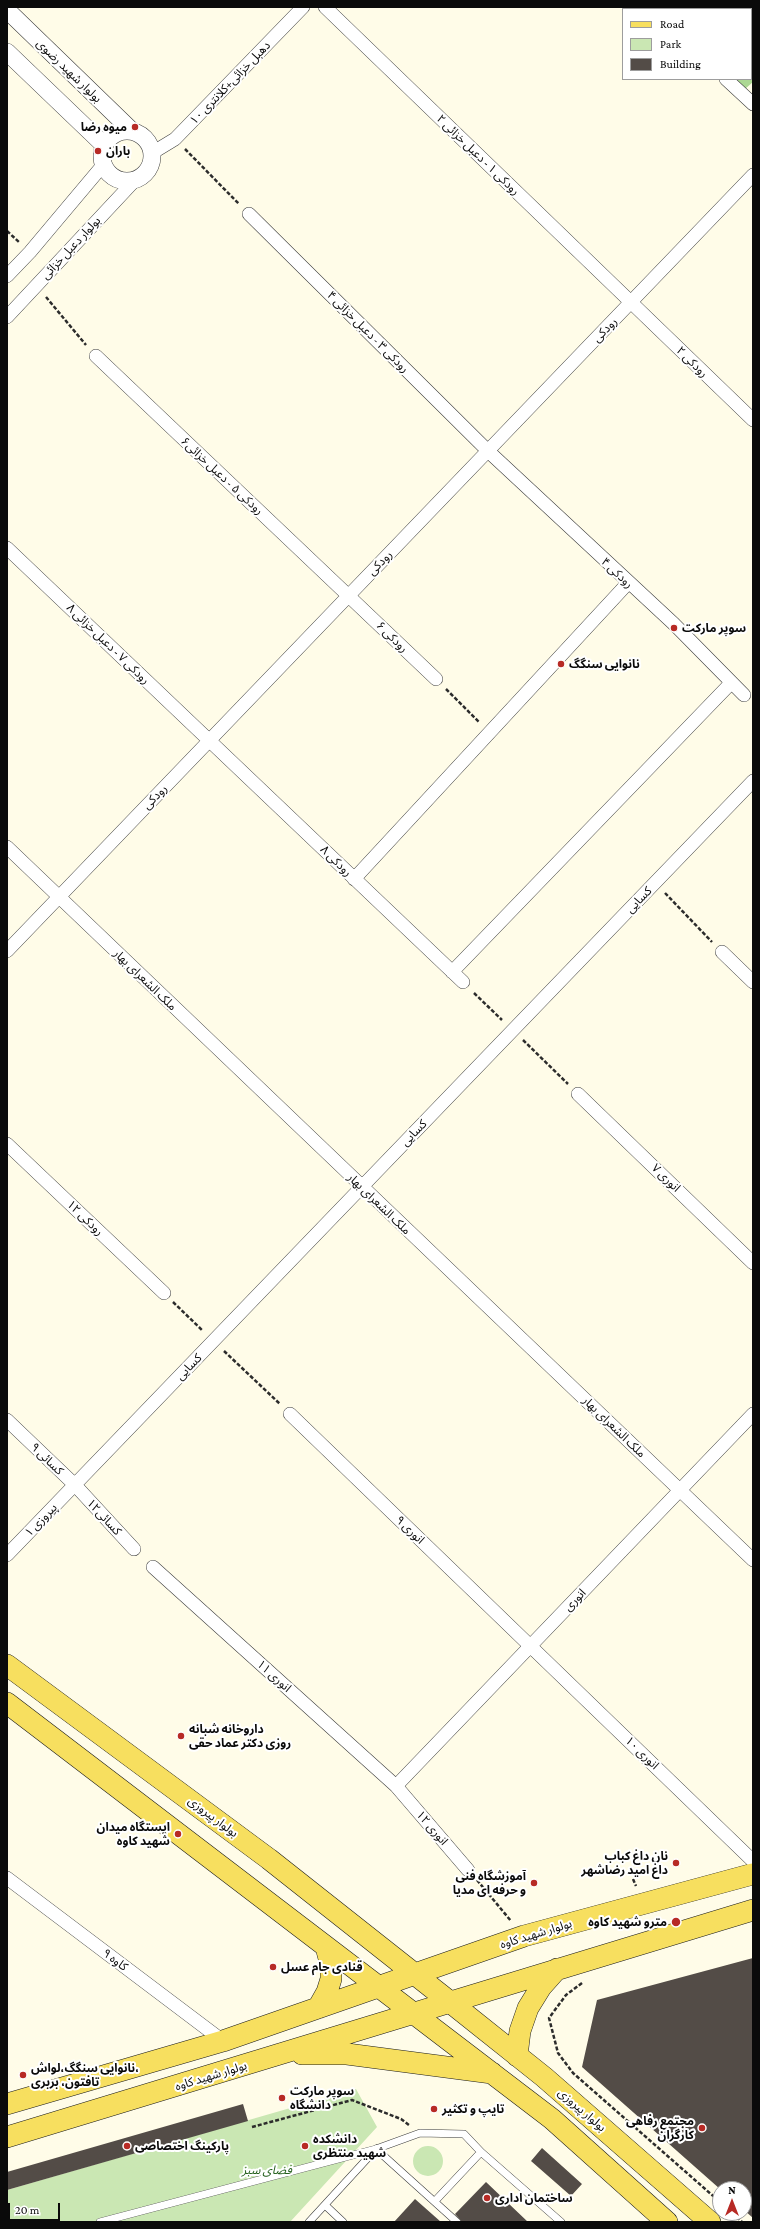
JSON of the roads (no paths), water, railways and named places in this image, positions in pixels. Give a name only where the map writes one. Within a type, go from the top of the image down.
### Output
[{"type":"main road","name":"بولوار پیروزی","points":[[7,1665],[269,1859],[450,2002],[550,2082],[710,2222]]},
{"type":"main road","points":[[7,1703],[552,2119],[667,2222]]},
{"type":"main road","name":"بولوار شهید کاوه","points":[[379,1987],[524,1936],[753,1874]]},
{"type":"main road","points":[[450,2002],[753,1910]]},
{"type":"main road","points":[[318,2008],[327,1992],[331,1979],[331,1966],[326,1947]]},
{"type":"main road","points":[[517,2056],[520,2031],[528,2008],[541,1986],[557,1969]]},
{"type":"main road","points":[[7,2104],[223,2042],[379,1987]]},
{"type":"main road","name":"بولوار شهید کاوه","points":[[7,2137],[450,2002]]},
{"type":"main road","points":[[279,2055],[347,2054],[492,2072]]},
{"type":"street","name":"دهبل خزائی+کلانتری ۱۰","points":[[152,153],[175,139],[303,7]]},
{"type":"street","name":"رودکی ۱ - دعبل خزائی ۲","points":[[325,7],[630,303]]},
{"type":"street","name":"بولوار شهید رضوی","points":[[7,10],[132,131]]},
{"type":"street","points":[[7,52],[104,145]]},
{"type":"street","points":[[727,80],[753,104]]},
{"type":"street","points":[[125,131],[132,131],[143,136],[148,141],[152,153],[152,160],[147,172],[136,179],[117,178],[107,170],[104,164],[102,151],[104,145],[113,135],[125,131]]},
{"type":"street","points":[[7,276],[30,252],[104,164]]},
{"type":"street","name":"رودکی","points":[[7,952],[753,175]]},
{"type":"street","name":"بولوار دعبل خزائی","points":[[7,317],[136,179]]},
{"type":"street","name":"رودکی ۳ - دعبل خزائی ۴","points":[[249,214],[488,451]]},
{"type":"street","name":"رودکی ۲","points":[[630,303],[753,420]]},
{"type":"street","name":"رودکی ۵ - دعبل خزائی۶","points":[[96,356],[349,596]]},
{"type":"street","name":"رودکی ۴","points":[[488,451],[628,583],[674,624],[744,695]]},
{"type":"street","name":"رودکی ۷ - دعبل خزائی ۸","points":[[7,548],[209,741]]},
{"type":"street","points":[[354,879],[628,583]]},
{"type":"street","name":"رودکی ۶","points":[[349,596],[436,679]]},
{"type":"street","points":[[452,972],[732,683]]},
{"type":"street","name":"رودکی ۸","points":[[209,741],[463,982]]},
{"type":"street","name":"کسایی","points":[[75,1485],[753,781]]},
{"type":"street","name":"ملک الشعرای بهار","points":[[7,848],[753,1560]]},
{"type":"street","points":[[722,952],[753,982]]},
{"type":"street","name":"انوری ۷","points":[[578,1094],[753,1263]]},
{"type":"street","name":"رودکی ۱۲","points":[[7,1144],[164,1293]]},
{"type":"street","name":"انوری ۹","points":[[290,1414],[530,1646]]},
{"type":"street","name":"انوری","points":[[396,1786],[753,1414]]},
{"type":"street","name":"کسائی ۹","points":[[7,1420],[75,1485]]},
{"type":"street","name":"کسائی۱۲","points":[[75,1485],[134,1549]]},
{"type":"street","name":"پیروزی ۱","points":[[7,1555],[75,1485]]},
{"type":"street","name":"انوری ۱۱","points":[[153,1567],[396,1786]]},
{"type":"street","name":"انوری ۱۰","points":[[530,1646],[753,1861]]},
{"type":"street","name":"انوری ۱۲","points":[[396,1786],[468,1870]]},
{"type":"street","name":"کاوه ۹","points":[[7,1878],[223,2042]]},
{"type":"lane","points":[[100,2222],[376,2149],[420,2134],[464,2134],[481,2152],[561,2222]]},
{"type":"lane","points":[[376,2149],[457,2222]]},
{"type":"lane","points":[[309,2222],[376,2149]]},
{"type":"lane","points":[[435,2201],[481,2152]]},
{"type":"lane","points":[[324,2205],[343,2222]]},
{"type":"place","name":"میوه رضا","points":[[135,127]]},
{"type":"place","name":"باران","points":[[98,151]]},
{"type":"place","name":"سوپر مارکت","points":[[674,628]]},
{"type":"place","name":"نانوایی سنگگ","points":[[561,664]]},
{"type":"place","name":"داروخانه شبانه روزی دکتر عماد حقی","points":[[181,1736]]},
{"type":"place","name":"ایستگاه میدان شهید کاوه","points":[[178,1834]]},
{"type":"place","name":"نان داغ کباب داغ امید رضاشهر","points":[[676,1863]]},
{"type":"place","name":"آموزشگاه فنی و حرفه ای مدیا","points":[[534,1883]]},
{"type":"place","name":"مترو شهید کاوه","points":[[676,1922]]},
{"type":"place","name":"قنادی جام عسل","points":[[273,1967]]},
{"type":"place","name":"نانوایی سنگگ،لواش، تافتون، بربری","points":[[23,2075]]},
{"type":"place","name":"سوپر مارکت دانشگاه","points":[[282,2098]]},
{"type":"place","name":"تایپ و تکثیر","points":[[434,2109]]},
{"type":"place","name":"مجتمع رفاهی کارگران","points":[[702,2128]]},
{"type":"place","name":"پارکینگ اختصاصی","points":[[127,2146]]},
{"type":"place","name":"دانشکده شهید منتظری","points":[[305,2146]]},
{"type":"place","name":"ساختمان اداری","points":[[487,2198]]},
{"type":"park label","name":"فضای سبز","points":[[267,2170]]}]
